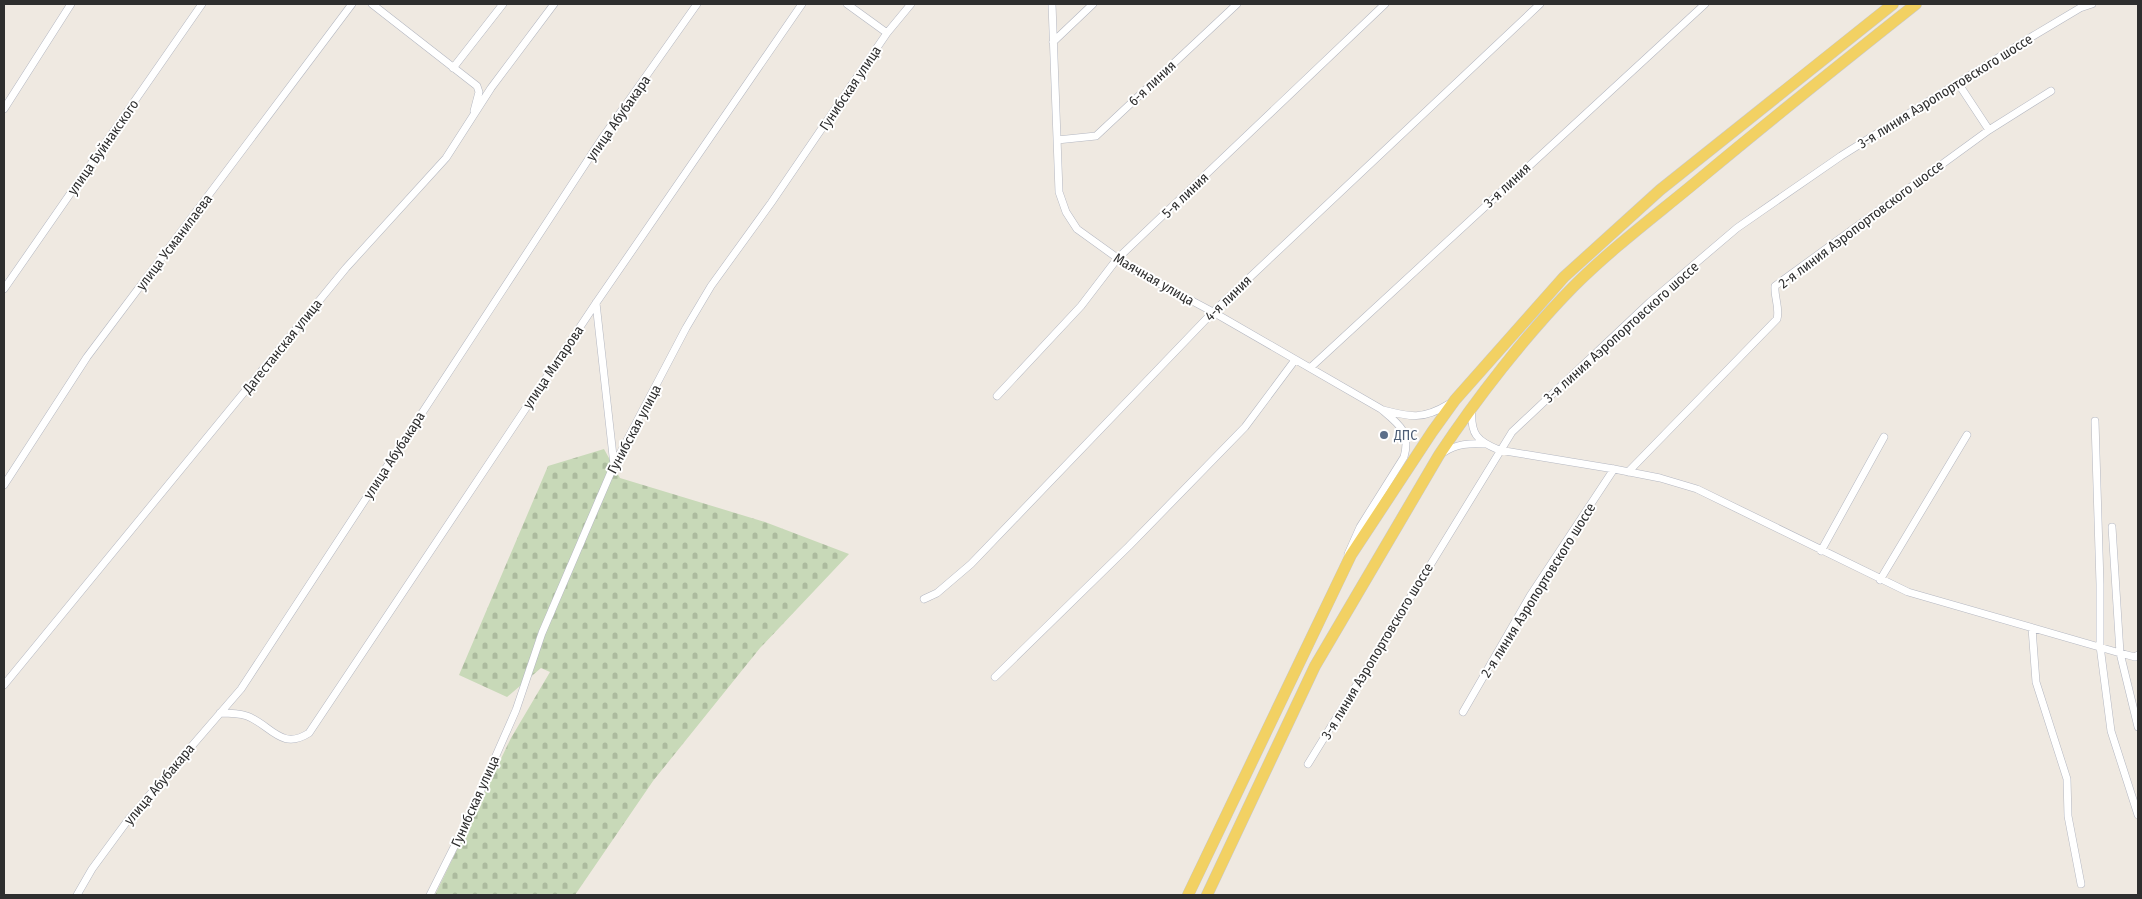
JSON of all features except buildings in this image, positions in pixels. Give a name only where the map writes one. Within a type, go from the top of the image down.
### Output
[{"type":"main road","points":[[1188,895],[1338,580],[1360,541],[1455,400],[1564,277],[1660,190],[1893,4]]},
{"type":"main road","points":[[1207,895],[1315,666],[1439,455],[1514,355],[1573,288],[1670,203],[1916,4]]},
{"type":"street","points":[[4,109],[71,4]]},
{"type":"street","name":"улица Буйнакского","points":[[4,290],[202,4]]},
{"type":"street","name":"улица Усманилаева","points":[[4,485],[87,357],[352,4]]},
{"type":"street","points":[[372,4],[477,86],[479,92],[470,123]]},
{"type":"street","points":[[453,68],[503,4]]},
{"type":"street","name":"Дагестанская улица","points":[[4,685],[346,268],[446,158],[491,88],[554,4]]},
{"type":"street","name":"улица Абубакара","points":[[77,895],[92,869],[128,820],[241,689],[604,137],[697,4]]},
{"type":"street","name":"улица Митарова","points":[[220,713],[248,716],[282,738],[289,740],[302,738],[310,733],[596,303],[802,4]]},
{"type":"street","points":[[847,4],[887,33]]},
{"type":"street","name":"Гунибская улица","points":[[430,895],[469,817],[516,710],[542,633],[614,465],[710,286],[765,211],[887,33],[911,4]]},
{"type":"street","name":"Маячная улица","points":[[1052,4],[1059,192],[1066,212],[1077,229],[1117,259],[1150,280],[1213,312],[1381,409]]},
{"type":"street","points":[[1053,42],[1093,4]]},
{"type":"street","name":"6-я линия","points":[[1057,140],[1096,136],[1237,4]]},
{"type":"street","name":"5-я линия","points":[[997,396],[1081,306],[1117,259],[1385,4]]},
{"type":"street","name":"4-я линия","points":[[924,599],[937,593],[971,564],[1213,312],[1540,4]]},
{"type":"street","name":"3-я линия","points":[[1310,368],[1705,4]]},
{"type":"street","name":"3-я линия Аэропортовского шоссе","points":[[1308,764],[1499,450],[1512,432],[1597,350],[1737,228],[1841,156],[2057,21],[2092,4]]},
{"type":"street","points":[[1958,83],[1989,130]]},
{"type":"street","name":"2-я линия Аэропортовского шоссе","points":[[1628,472],[1777,319],[1779,312],[1774,294],[1775,286],[1989,130],[2051,91]]},
{"type":"street","points":[[596,303],[614,465]]},
{"type":"street","points":[[995,677],[1245,427],[1296,360]]},
{"type":"street","points":[[1381,409],[1411,417],[1440,410],[1455,400]]},
{"type":"street","points":[[1338,580],[1352,542],[1404,457],[1408,444],[1406,434],[1401,427],[1381,409]]},
{"type":"street","points":[[1472,409],[1473,431],[1484,444]]},
{"type":"street","points":[[2095,422],[2100,646],[2111,731],[2138,815]]},
{"type":"street","points":[[1880,580],[1967,435]]},
{"type":"street","points":[[1822,551],[1884,438]]},
{"type":"street","points":[[1439,455],[1452,447],[1463,444],[1484,444],[1499,450],[1660,478],[1697,489],[1908,592],[2137,658]]},
{"type":"street","name":"2-я линия Аэропортовского шоссе","points":[[1463,712],[1530,596],[1614,469]]},
{"type":"street","points":[[2112,527],[2120,653],[2138,727]]},
{"type":"street","points":[[2032,628],[2036,682],[2067,779],[2068,816],[2081,884]]},
{"type":"green space","points":[[604,449],[620,478],[765,522],[849,554],[760,648],[653,781],[575,895],[435,895],[511,738],[550,672],[541,668],[507,697],[459,675],[548,466]]},
{"type":"place","name":"ДПС","points":[[1384,435]]}]
